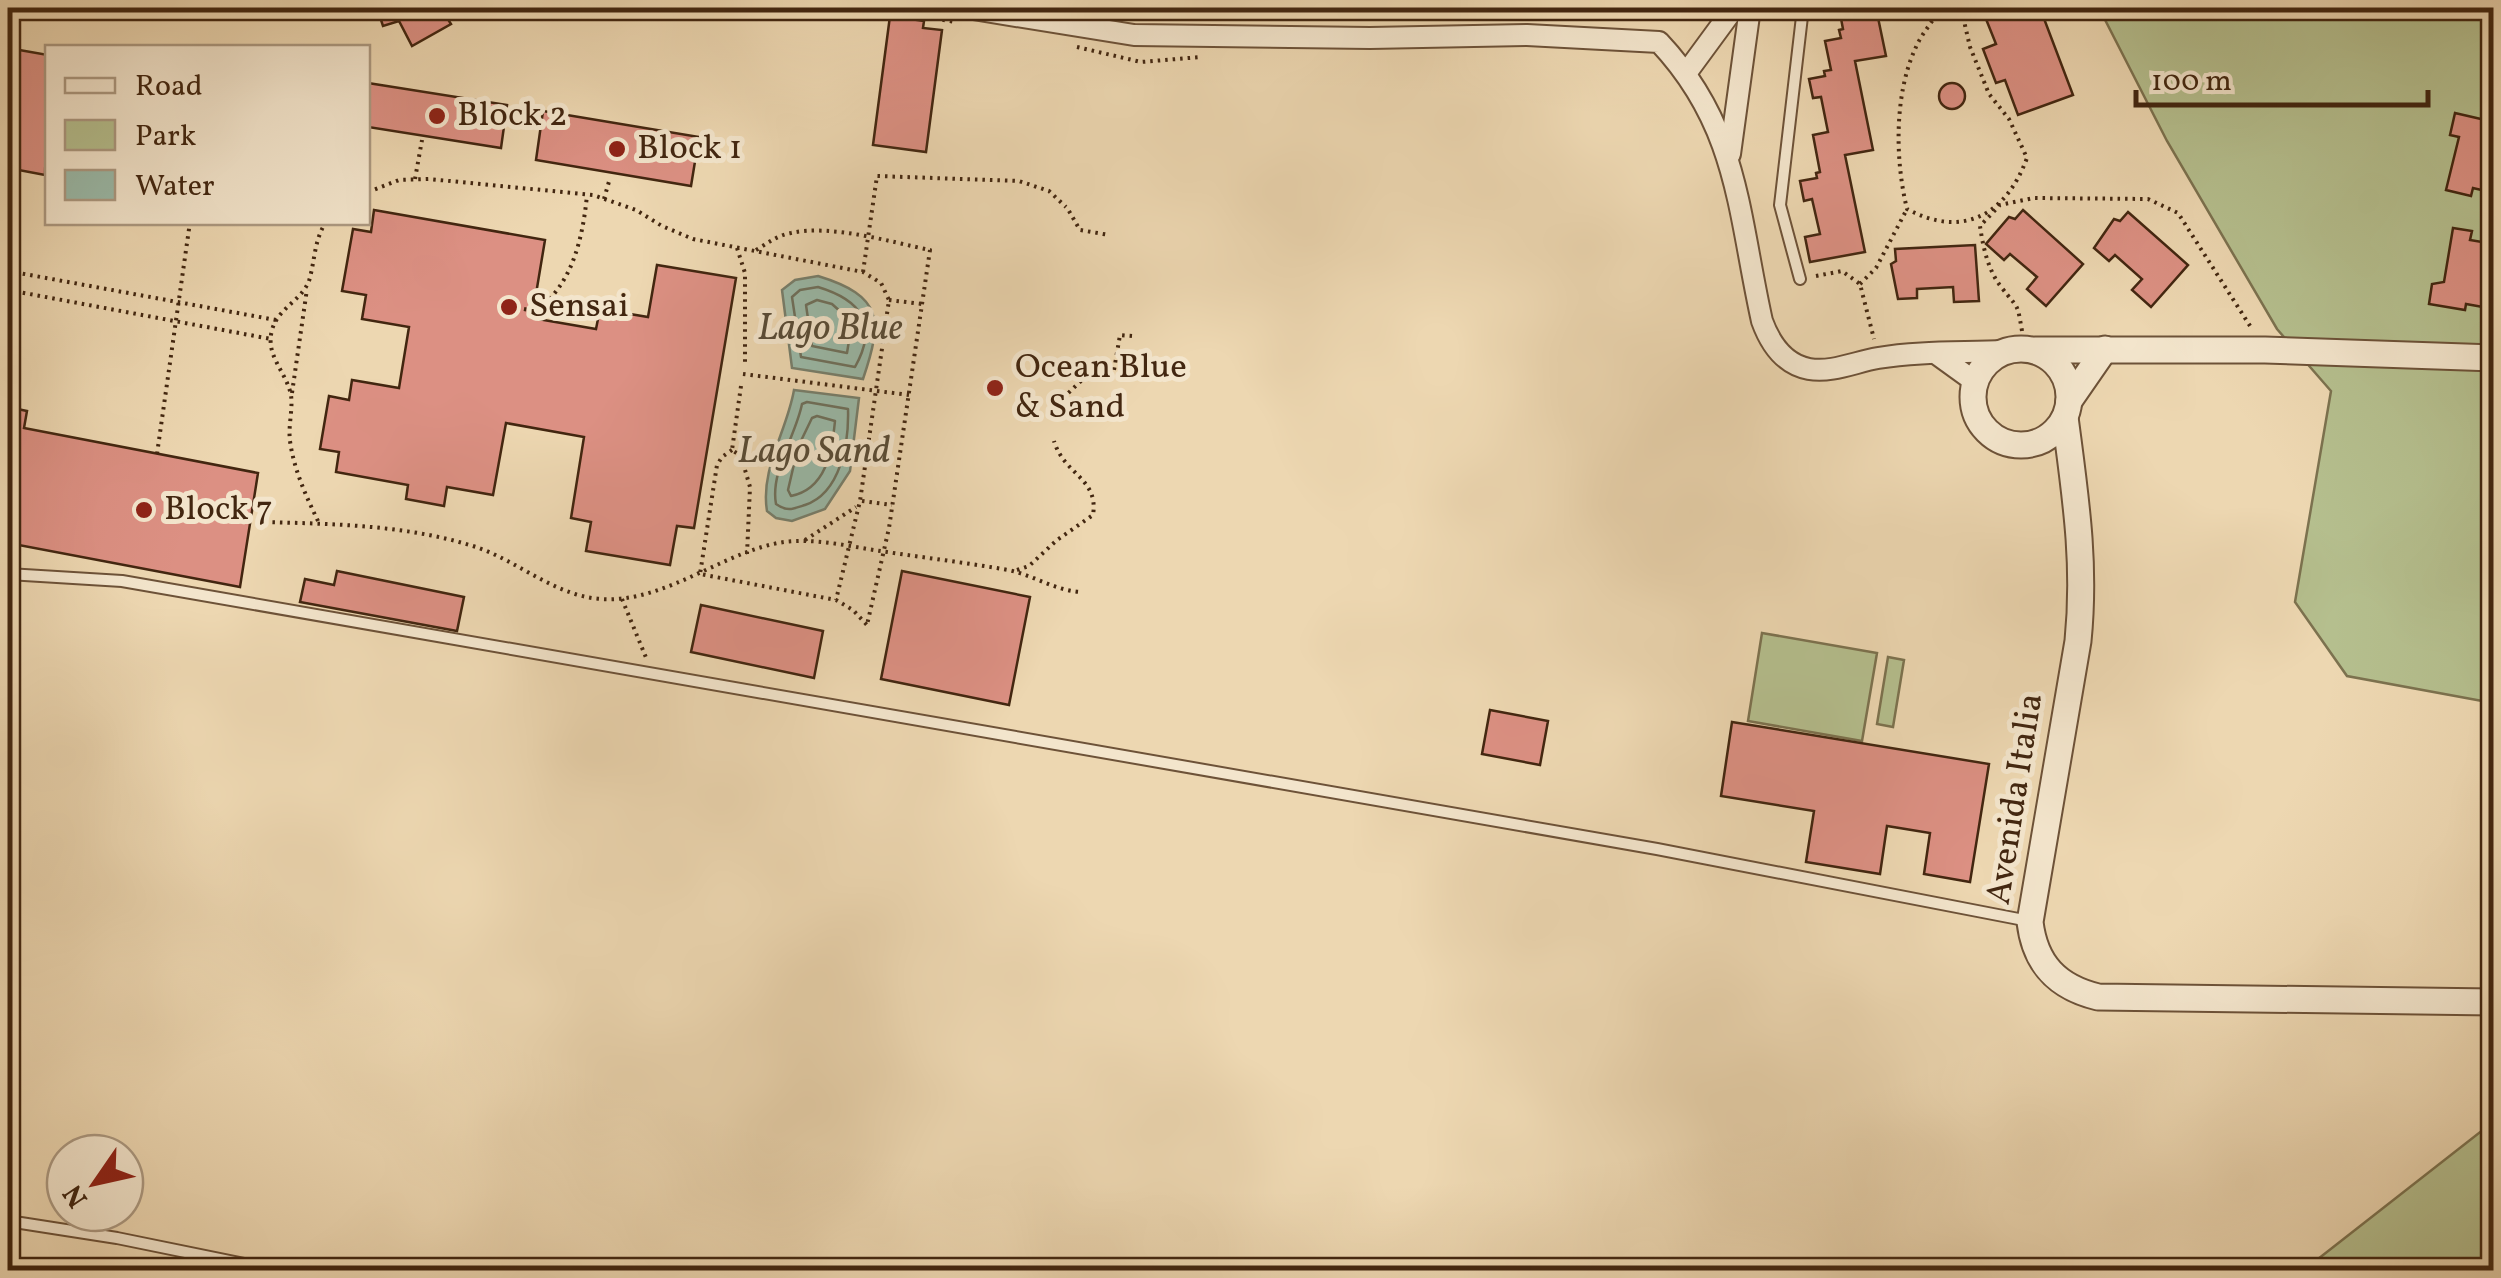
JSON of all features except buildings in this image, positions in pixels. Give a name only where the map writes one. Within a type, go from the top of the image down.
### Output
[{"type":"street","points":[[968,8],[1134,36],[1528,35],[1658,42],[1687,72],[1709,108],[1729,158],[1768,338],[1790,362],[1808,369],[1831,370],[1879,358],[2022,350],[2265,350],[2494,358]]},
{"type":"street","points":[[1687,72],[1734,8]]},
{"type":"street","points":[[1729,158],[1750,8]]},
{"type":"street","points":[[2067,409],[2068,384],[2050,358],[2022,350],[1981,368],[1974,381],[1974,410],[1990,434],[2016,445],[2031,444],[2056,430],[2104,350]]},
{"type":"street","points":[[1938,355],[1974,381]]},
{"type":"street","name":"Avenida Italia","points":[[2067,409],[2080,522],[2082,598],[2030,922],[2032,940],[2048,971],[2076,992],[2098,997],[2494,1002]]},
{"type":"street","points":[[2031,444],[2074,482]]},
{"type":"lane","points":[[1800,278],[1780,205],[1803,8]]},
{"type":"lane","points":[[8,574],[122,581],[1657,848],[2030,922]]},
{"type":"lane","points":[[8,1221],[274,1270]]},
{"type":"path","points":[[1860,284],[1876,268],[1906,209],[1900,150],[1903,90],[1916,47],[1940,8]]},
{"type":"path","points":[[1961,8],[1970,47],[1989,94],[2009,119],[2027,158],[2017,185],[1980,226],[1984,253],[2001,287],[2017,302],[2022,350]]},
{"type":"path","points":[[415,179],[422,140]]},
{"type":"path","points":[[863,272],[878,176],[1019,181],[1049,192],[1068,209],[1080,230],[1109,235]]},
{"type":"path","points":[[604,199],[610,178]]},
{"type":"path","points":[[370,191],[415,179],[587,195],[636,210],[693,239],[863,272],[881,283],[889,300],[860,501],[836,600]]},
{"type":"path","points":[[370,183],[374,188]]},
{"type":"path","points":[[524,309],[534,312],[546,304],[564,280],[577,250],[587,195]]},
{"type":"path","points":[[1906,209],[1931,222],[1973,219],[2000,205],[2034,198],[2148,199],[2178,213],[2265,350]]},
{"type":"path","points":[[157,454],[190,225]]},
{"type":"path","points":[[319,524],[290,438],[291,397],[308,284],[325,225]]},
{"type":"path","points":[[700,574],[836,600],[853,610],[866,625],[892,506],[930,250],[868,238],[795,232],[778,236],[756,250]]},
{"type":"path","points":[[737,248],[745,273],[745,362]]},
{"type":"path","points":[[8,271],[276,320]]},
{"type":"path","points":[[1800,278],[1842,271],[1860,284],[1879,358]]},
{"type":"path","points":[[291,397],[274,359],[271,339],[276,320],[308,284]]},
{"type":"path","points":[[8,290],[271,339]]},
{"type":"path","points":[[889,300],[922,304]]},
{"type":"path","points":[[1063,398],[1083,379],[1114,370],[1120,334],[1132,336]]},
{"type":"path","points":[[743,374],[909,395]]},
{"type":"path","points":[[700,574],[718,465],[732,450],[741,386]]},
{"type":"path","points":[[1012,571],[1029,566],[1056,540],[1093,515],[1096,500],[1092,489],[1066,466],[1054,441]]},
{"type":"path","points":[[732,450],[741,456],[750,487],[748,554]]},
{"type":"path","points":[[860,501],[892,506]]},
{"type":"path","points":[[804,541],[849,514],[860,501]]},
{"type":"path","points":[[265,522],[415,532],[480,548],[564,590],[601,599],[622,599],[700,574],[771,545],[804,541],[1012,571],[1062,590],[1080,592]]},
{"type":"path","points":[[622,599],[652,674]]},
{"type":"green space","points":[[2099,8],[2493,8],[2493,703],[2347,676],[2295,602],[2331,391],[2277,329],[2167,141]]},
{"type":"green space","points":[[1762,633],[1877,653],[1862,741],[1748,721]]},
{"type":"green space","points":[[1888,657],[1904,660],[1893,727],[1877,724]]},
{"type":"green space","points":[[2493,1122],[2493,1270],[2301,1270],[2318,1259]]},
{"type":"water","name":"Lago Blue","points":[[818,276],[855,292],[872,313],[874,341],[863,379],[792,368],[782,290],[795,280]]},
{"type":"water","name":"Lago Sand","points":[[794,390],[859,398],[850,471],[825,509],[792,521],[776,518],[767,511],[766,495]]},
{"type":"place","name":"Block 2","points":[[437,116]]},
{"type":"place","name":"Block 1","points":[[617,149]]},
{"type":"place","name":"Sensai","points":[[509,307]]},
{"type":"place","name":"Ocean Blue & Sand","points":[[995,388]]},
{"type":"place","name":"Block 7","points":[[144,510]]}]
